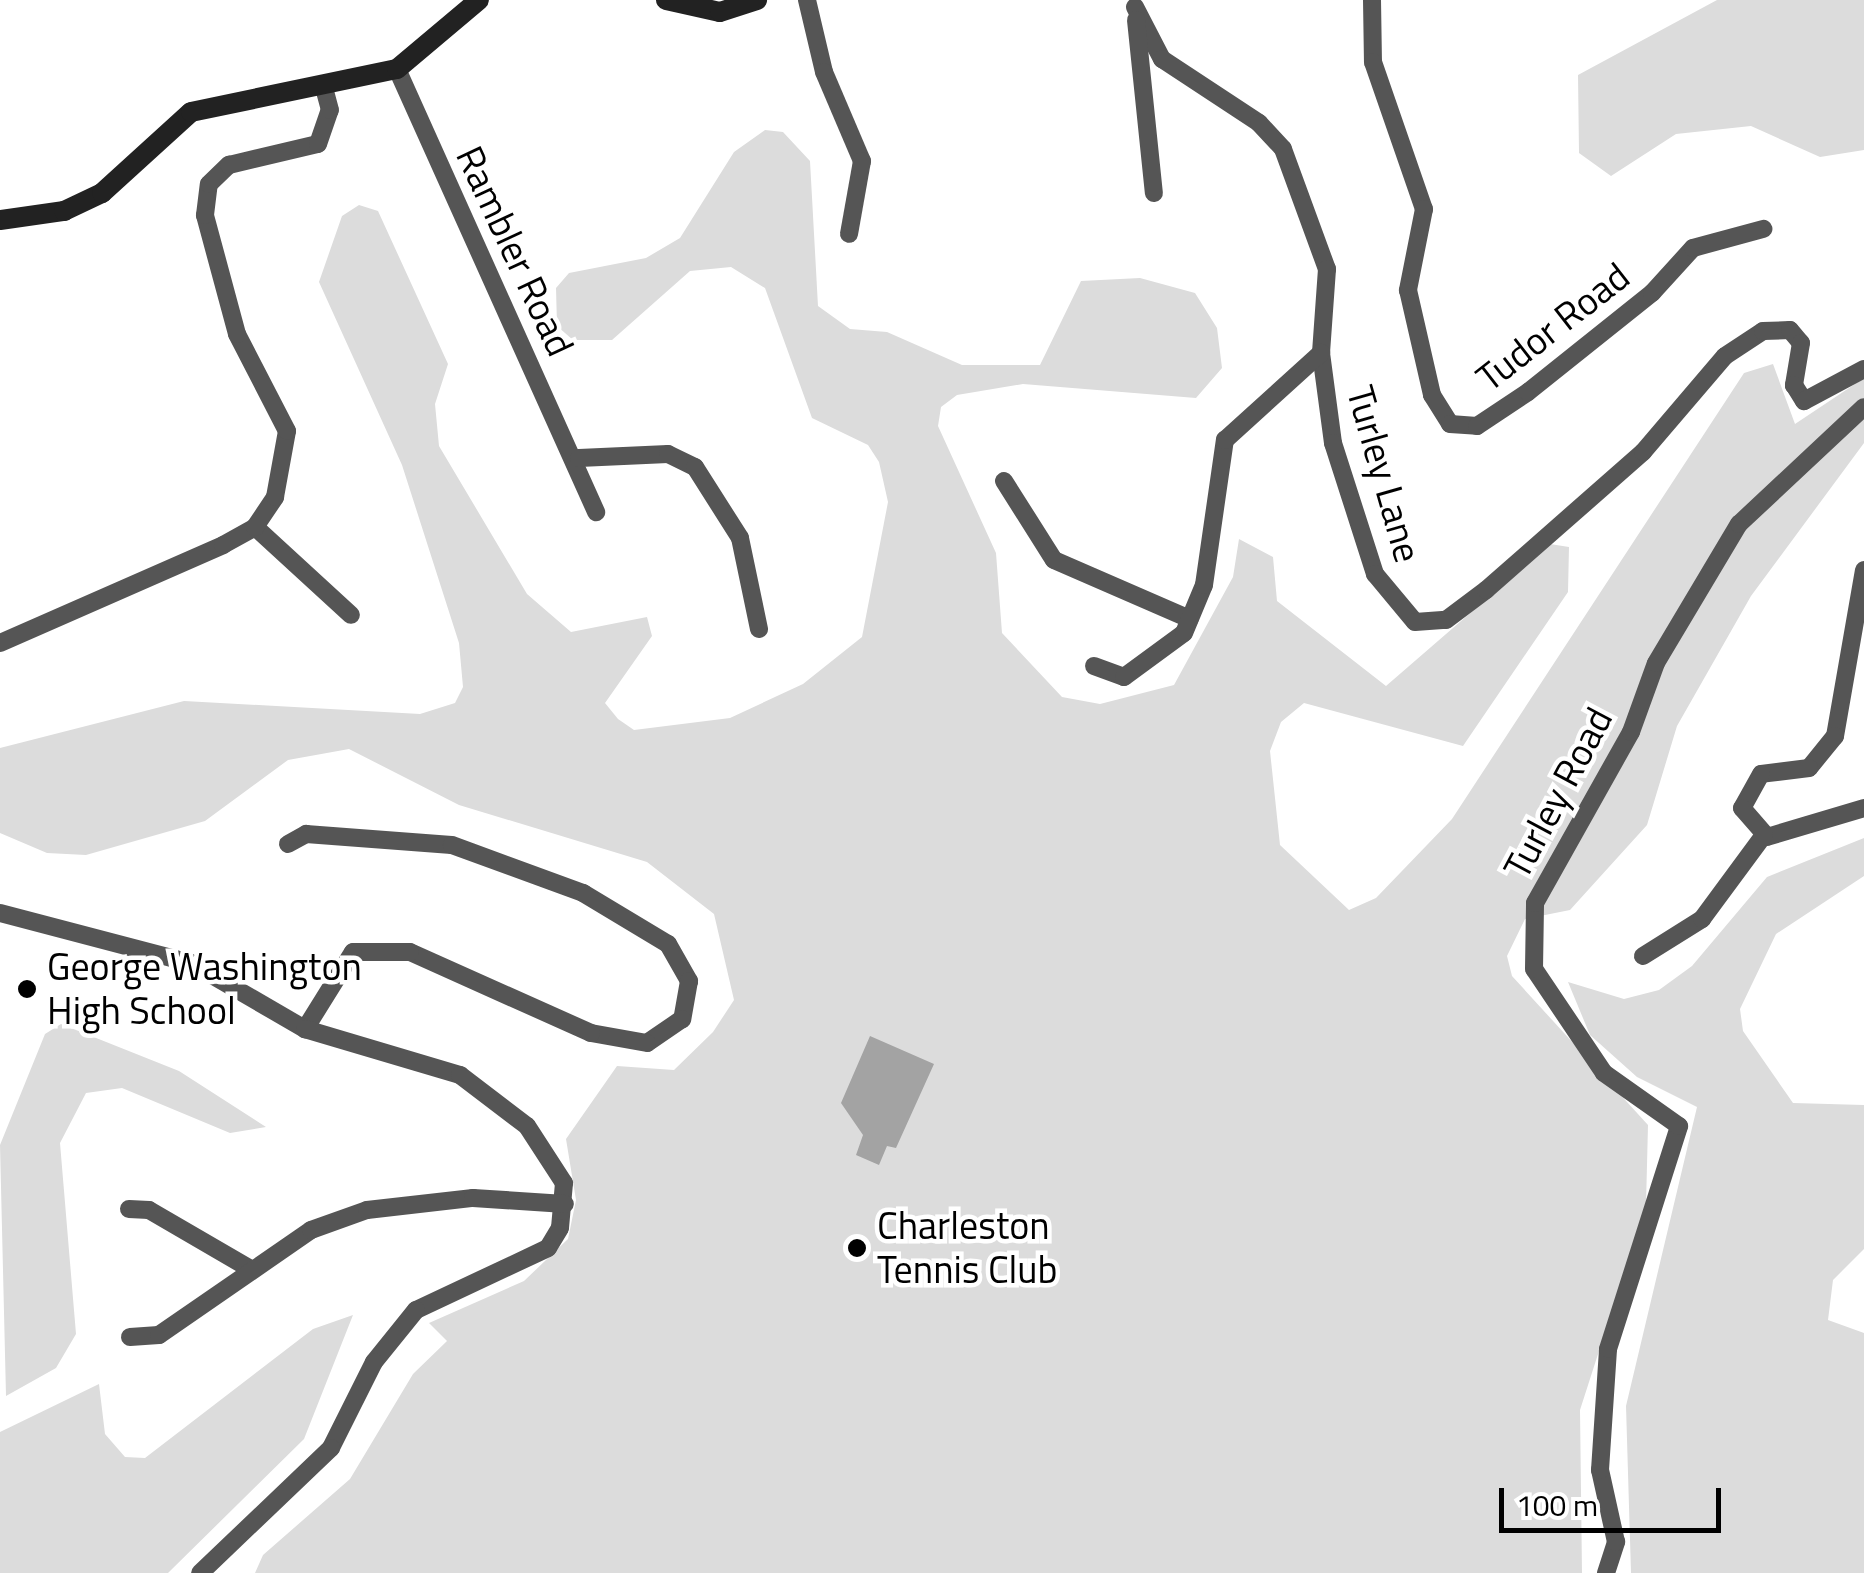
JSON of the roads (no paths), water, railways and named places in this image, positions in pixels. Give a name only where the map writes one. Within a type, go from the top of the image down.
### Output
[{"type":"main road","points":[[0,220],[64,210],[102,193],[191,112],[397,69],[479,0]]},
{"type":"main road","points":[[666,0],[706,12],[756,0]]},
{"type":"street","points":[[806,0],[824,72],[862,161],[849,234]]},
{"type":"street","name":"Tudor Road","points":[[1372,0],[1373,62],[1424,208],[1407,258],[1408,290],[1432,396],[1450,424],[1477,426],[1528,392],[1652,293],[1693,248],[1763,230]]},
{"type":"street","points":[[1133,4],[1154,193]]},
{"type":"street","name":"Turley Lane","points":[[1133,4],[1162,59],[1259,123],[1283,150],[1327,269],[1321,352],[1333,442],[1375,574],[1390,602],[1430,625],[1477,598],[1643,452],[1678,400],[1764,331],[1790,330],[1801,343],[1794,385],[1804,400],[1864,369]]},
{"type":"street","name":"Rambler Road","points":[[397,69],[578,458],[596,512]]},
{"type":"street","points":[[0,643],[255,527],[287,465],[287,431],[217,278],[204,214],[209,184],[229,164],[318,144],[329,120],[324,87]]},
{"type":"street","points":[[1094,666],[1124,677],[1146,667],[1190,618],[1212,546],[1224,440],[1321,352]]},
{"type":"street","name":"Turley Road","points":[[1606,1573],[1616,1542],[1600,1470],[1608,1350],[1679,1126],[1604,1073],[1534,970],[1534,903],[1739,524],[1864,407]]},
{"type":"street","points":[[578,458],[668,454],[695,467],[740,538],[759,628]]},
{"type":"street","points":[[1004,481],[1054,560],[1190,618]]},
{"type":"street","points":[[255,527],[351,615]]},
{"type":"street","points":[[1864,570],[1835,736],[1821,761],[1761,774],[1749,788],[1742,808],[1764,835],[1791,836],[1864,808]]},
{"type":"street","points":[[288,844],[306,834],[452,845],[583,893],[668,944],[689,981],[682,1019],[647,1043],[591,1033],[410,952],[353,952],[305,1029]]},
{"type":"street","points":[[1642,956],[1702,920],[1764,835]]},
{"type":"street","points":[[0,914],[190,963],[305,1029],[460,1075],[549,1152],[564,1204],[548,1248],[416,1310],[374,1362],[331,1448],[200,1573]]},
{"type":"street","points":[[130,1336],[160,1335],[311,1230],[367,1210],[472,1198],[564,1204]]},
{"type":"street","points":[[129,1208],[149,1210],[252,1270]]},
{"type":"place","name":"George Washington High School","points":[[27,989]]},
{"type":"place","name":"Charleston Tennis Club","points":[[857,1248]]}]
